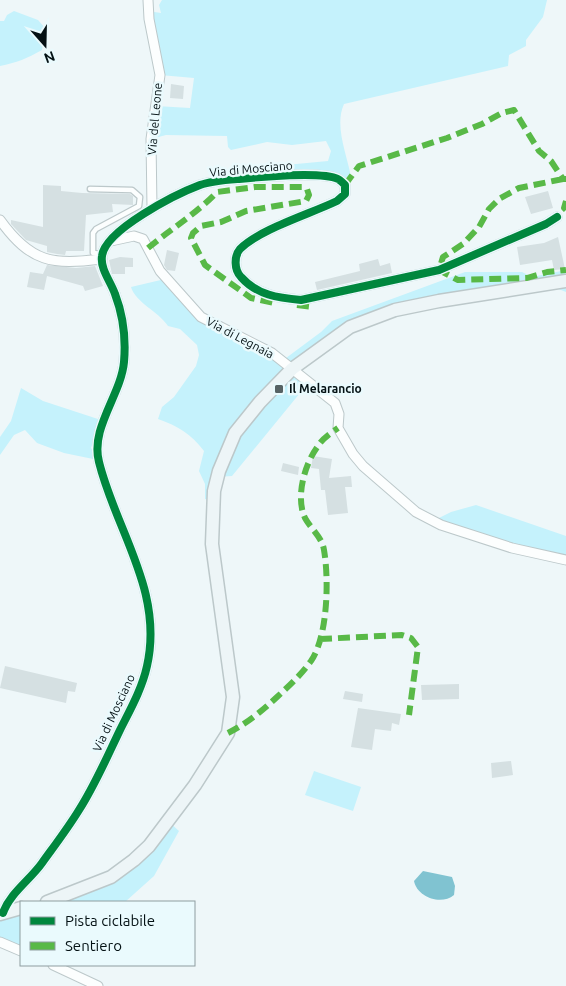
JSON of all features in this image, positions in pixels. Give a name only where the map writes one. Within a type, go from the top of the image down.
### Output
[{"type":"main road","points":[[50,901],[75,893],[111,877],[149,846],[195,785],[228,733],[233,697],[212,544],[214,490],[219,470],[235,433],[260,402],[292,369],[350,327],[395,310],[439,301],[566,281]]},
{"type":"main road","name":"Via di Mosciano","points":[[1,913],[20,908]]},
{"type":"street","name":"Via del Leone","points":[[148,0],[149,19],[160,75],[151,139],[152,208]]},
{"type":"street","name":"Via di Mosciano","points":[[1,913],[6,904],[31,878],[80,810],[139,691],[147,666],[150,640],[146,593],[137,560],[110,497],[98,460],[97,448],[101,432],[120,380],[124,363],[124,329],[115,294],[104,270],[102,257],[110,241],[129,223],[152,208],[202,184],[238,179],[302,175],[338,179],[345,185],[345,194],[337,201],[253,238],[238,251],[235,261],[239,275],[253,289],[279,298],[301,300],[438,270],[546,224],[557,217]]},
{"type":"street","points":[[0,220],[32,254],[40,258],[69,263],[102,257]]},
{"type":"street","name":"Via di Legnaia","points":[[110,241],[134,236],[143,239],[160,271],[200,317],[272,353],[335,403],[339,414],[338,428],[363,466],[416,512],[441,525],[512,548],[566,560]]},
{"type":"street","points":[[0,942],[20,951]]},
{"type":"street","points":[[55,966],[98,986]]},
{"type":"lane","points":[[90,189],[132,190],[140,197],[139,206],[96,229],[93,253],[102,257]]},
{"type":"shaded area","points":[[162,0],[547,0],[543,17],[526,40],[526,46],[509,55],[508,66],[344,104],[340,121],[342,140],[351,177],[345,185],[338,179],[276,177],[275,166],[328,161],[331,151],[326,141],[292,145],[267,142],[231,150],[228,147],[227,136],[166,135],[151,139],[156,106],[190,108],[194,78],[160,75],[148,11],[161,13],[159,5]]},
{"type":"shaded area","points":[[14,11],[38,20],[45,28],[42,50],[22,60],[0,66],[0,21],[4,21],[7,15]]},
{"type":"shaded area","points":[[566,270],[566,292],[546,284],[439,301],[350,327],[293,369],[309,382],[232,476],[217,477],[213,501],[205,499],[205,484],[199,471],[204,451],[184,431],[158,419],[162,407],[174,397],[196,366],[199,355],[197,345],[180,329],[168,326],[137,298],[131,287],[165,279],[201,317],[282,361],[321,332],[332,321],[465,272],[522,272],[532,277]]},
{"type":"shaded area","points":[[21,388],[43,401],[101,420],[91,448],[98,460],[64,453],[37,443],[25,430],[14,435],[0,455],[0,437],[11,421]]},
{"type":"shaded area","points":[[476,505],[566,536],[566,560],[433,521],[451,512]]},
{"type":"shaded area","points":[[314,771],[361,787],[353,811],[305,795]]},
{"type":"shaded area","points":[[168,821],[179,831],[154,876],[126,901],[50,901],[111,877]]},
{"type":"shaded area","points":[[423,871],[452,877],[455,886],[454,895],[443,900],[436,900],[425,895],[416,887],[414,881]]},
{"type":"shaded area","points":[[20,908],[20,951],[0,942],[0,914]]},
{"type":"building","points":[[171,84],[184,86],[183,99],[170,98]]},
{"type":"building","points":[[43,185],[61,186],[61,191],[130,194],[133,196],[133,205],[112,204],[113,212],[86,215],[84,251],[66,251],[65,255],[47,252],[47,246],[26,240],[11,224],[11,220],[43,227]]},
{"type":"building","points":[[548,191],[553,208],[531,214],[525,197]]},
{"type":"building","points":[[558,237],[565,269],[554,270],[552,260],[520,265],[517,247],[544,243]]},
{"type":"building","points":[[167,250],[179,253],[175,271],[167,270],[164,265]]},
{"type":"building","points":[[120,257],[133,258],[133,267],[125,267],[125,274],[112,274],[109,260]]},
{"type":"building","points":[[378,259],[380,266],[390,263],[392,273],[317,290],[315,282],[360,271],[359,264]]},
{"type":"building","points":[[47,265],[76,268],[95,266],[103,286],[85,291],[83,286],[47,276],[44,290],[27,287],[30,272],[43,274]]},
{"type":"building","points":[[313,456],[332,459],[329,478],[351,476],[352,487],[345,487],[348,513],[328,515],[325,490],[321,490],[319,469],[311,468]]},
{"type":"building","points":[[283,463],[299,467],[298,475],[281,471]]},
{"type":"building","points":[[5,666],[77,683],[75,692],[68,691],[66,703],[0,688]]},
{"type":"building","points":[[459,684],[459,699],[422,700],[421,685]]},
{"type":"building","points":[[345,691],[363,694],[362,702],[343,699]]},
{"type":"building","points":[[358,708],[401,714],[399,725],[392,723],[391,731],[375,729],[372,750],[351,747]]},
{"type":"building","points":[[511,761],[513,775],[492,778],[491,763]]},
{"type":"marked path","points":[[345,185],[359,166],[447,138],[482,124],[502,113],[514,110],[539,151],[551,161],[563,179],[566,179]]},
{"type":"marked path","points":[[563,179],[519,188],[499,199],[489,209],[479,227],[463,244],[443,257],[439,270],[458,280],[527,278],[547,272],[566,270]]},
{"type":"marked path","points":[[148,248],[217,192],[255,187],[302,187],[307,189],[309,195],[306,201],[246,211],[221,222],[201,226],[193,233],[191,238],[205,265],[251,298],[274,303]]},
{"type":"marked path","points":[[566,201],[564,208],[566,210]]},
{"type":"marked path","points":[[297,305],[314,307]]},
{"type":"marked path","points":[[228,733],[254,717],[286,689],[311,661],[317,650],[326,607],[326,562],[323,545],[305,518],[302,510],[301,490],[313,453],[322,441],[338,428]]},
{"type":"marked path","points":[[320,639],[402,635],[411,638],[418,647],[409,715]]},
{"type":"cycle path","points":[[3,913],[10,899],[42,863],[85,800],[135,699],[147,666],[151,639],[149,612],[144,587],[107,488],[97,449],[102,424],[122,374],[125,353],[120,310],[102,261],[106,246],[115,235],[143,214],[175,196],[204,184],[224,180],[274,176],[318,175],[339,179],[345,185],[345,194],[337,201],[260,235],[240,249],[237,255],[236,267],[239,274],[254,288],[276,297],[301,300],[439,270],[546,224],[557,217]]},
{"type":"place","name":"Il Melarancio","points":[[279,389]]}]
